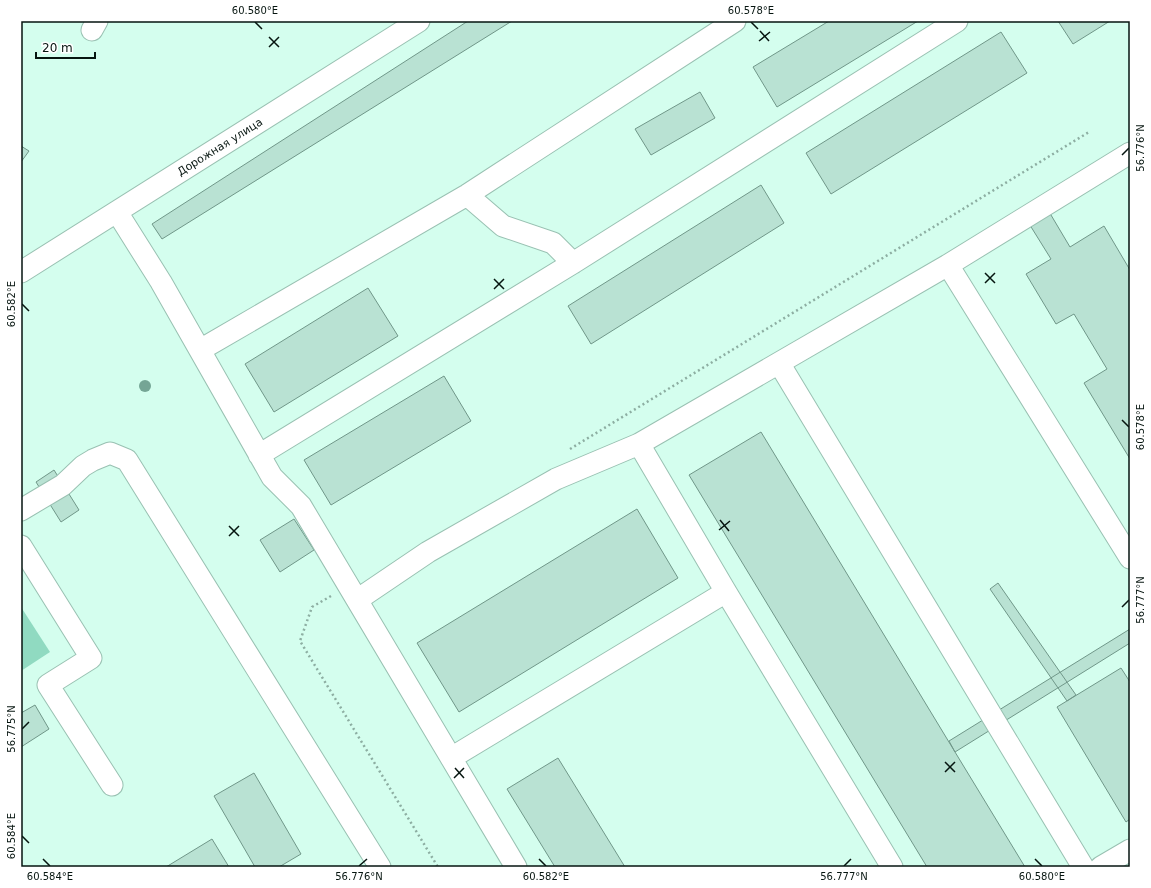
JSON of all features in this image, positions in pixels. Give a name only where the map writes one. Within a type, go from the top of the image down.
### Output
[{"type":"street","name":"Дорожная улица","points":[[21,272],[419,21]]},
{"type":"street","points":[[200,350],[467,195],[735,21]]},
{"type":"street","points":[[259,455],[573,263],[958,21]]},
{"type":"street","points":[[358,600],[428,552],[556,479],[639,444],[948,265],[1130,153]]},
{"type":"street","points":[[467,195],[502,226],[553,243],[573,263]]},
{"type":"street","points":[[117,212],[149,262],[272,477],[301,506],[516,867]]},
{"type":"street","points":[[948,265],[1130,558]]},
{"type":"street","points":[[779,363],[1083,867]]},
{"type":"street","points":[[639,444],[726,592],[892,867]]},
{"type":"street","points":[[21,510],[63,485],[83,466],[93,460],[110,453],[127,460],[377,866]]},
{"type":"street","points":[[21,546],[91,658],[48,686],[112,785]]},
{"type":"street","points":[[451,758],[726,592]]},
{"type":"street","points":[[1101,867],[1130,850]]},
{"type":"green space","points":[[21,607],[50,652],[21,671]]},
{"type":"building","points":[[468,21],[512,21],[162,239],[152,224]]},
{"type":"building","points":[[829,21],[918,21],[777,107],[753,67]]},
{"type":"building","points":[[1058,21],[1110,21],[1073,44]]},
{"type":"building","points":[[1001,32],[1027,73],[831,194],[806,153]]},
{"type":"building","points":[[700,92],[715,118],[651,155],[635,129]]},
{"type":"building","points":[[21,146],[29,151],[21,162]]},
{"type":"building","points":[[761,185],[784,223],[591,344],[568,306]]},
{"type":"building","points":[[1048,210],[1070,247],[1104,226],[1130,270],[1130,459],[1084,383],[1107,369],[1074,314],[1056,324],[1026,274],[1051,259],[1028,222]]},
{"type":"building","points":[[368,288],[398,336],[274,412],[245,364]]},
{"type":"building","points":[[444,376],[471,421],[331,505],[304,460]]},
{"type":"building","points":[[761,432],[1025,867],[927,867],[689,475]]},
{"type":"building","points":[[54,470],[79,510],[61,522],[36,482]]},
{"type":"building","points":[[637,509],[678,578],[459,712],[417,643]]},
{"type":"building","points":[[294,519],[314,550],[280,572],[260,540]]},
{"type":"building","points":[[998,583],[1076,695],[1067,701],[990,589]]},
{"type":"building","points":[[1130,629],[1130,643],[955,752],[949,741]]},
{"type":"building","points":[[1121,668],[1130,682],[1130,819],[1126,822],[1057,707]]},
{"type":"building","points":[[35,705],[49,729],[21,747],[21,713]]},
{"type":"building","points":[[558,758],[625,867],[555,867],[507,789]]},
{"type":"building","points":[[254,773],[301,854],[279,867],[255,867],[214,796]]},
{"type":"building","points":[[212,839],[229,867],[166,867]]}]
